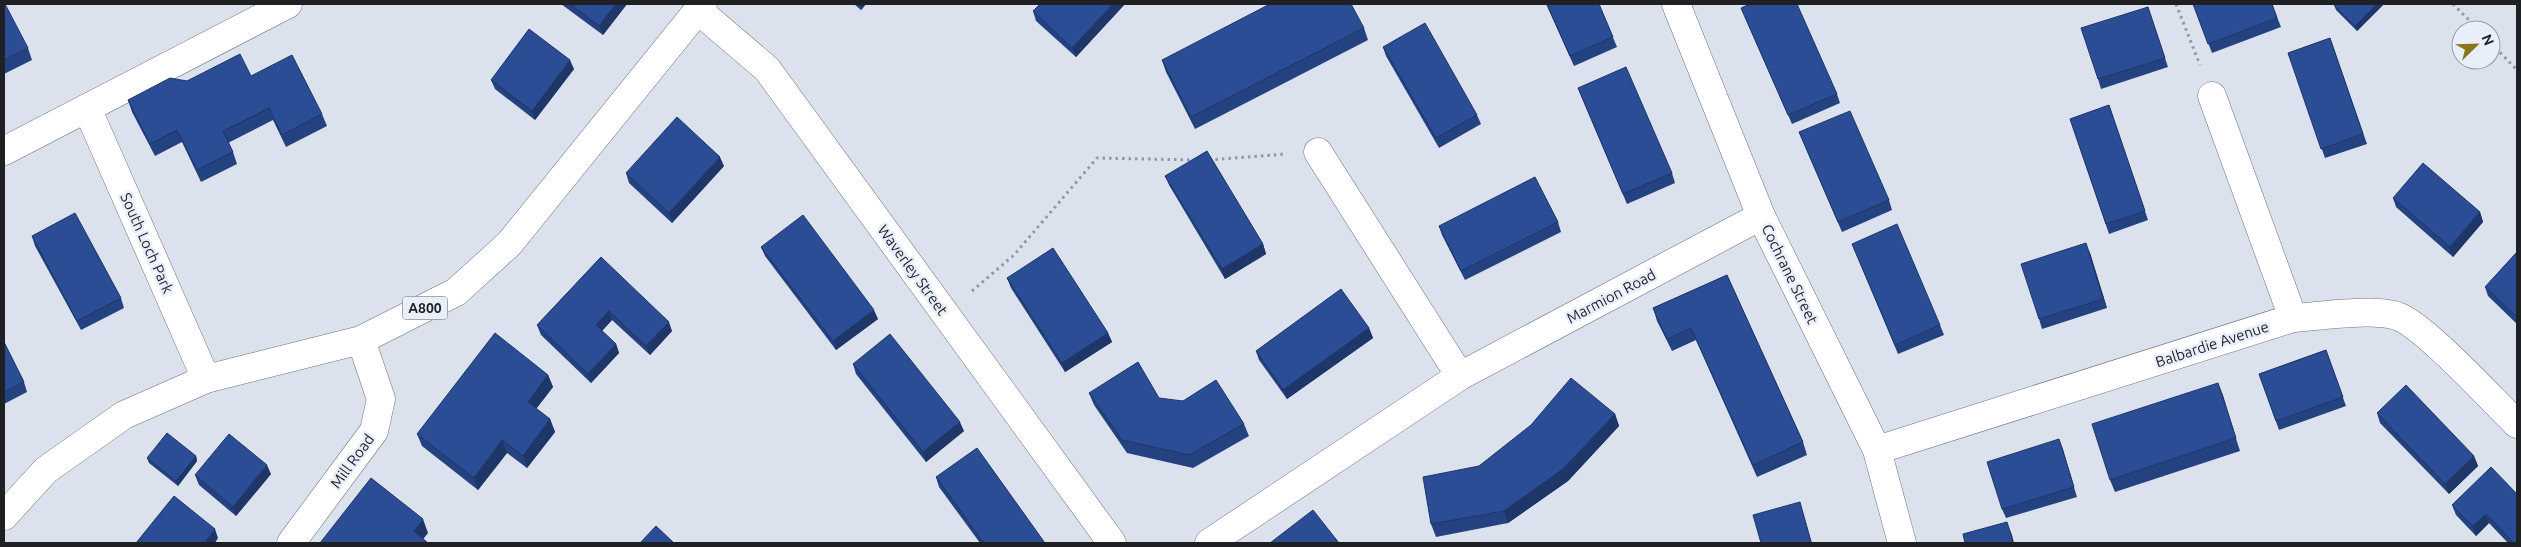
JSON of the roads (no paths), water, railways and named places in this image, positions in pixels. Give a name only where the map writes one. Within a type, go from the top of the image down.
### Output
[{"type":"street","points":[[4,151],[288,4]]},
{"type":"street","name":"Cochrane Street","points":[[1676,4],[1761,216],[1877,450],[1902,543]]},
{"type":"street","name":"Waverley Street","points":[[700,7],[767,69],[1112,543]]},
{"type":"street","name":"A800","points":[[4,516],[46,470],[124,415],[206,379],[361,340],[456,292],[510,244],[700,7]]},
{"type":"street","points":[[2212,96],[2293,318]]},
{"type":"street","name":"South Loch Park","points":[[87,108],[206,379]]},
{"type":"street","points":[[1318,152],[1460,376]]},
{"type":"street","name":"Marmion Road","points":[[1209,543],[1460,376],[1761,216]]},
{"type":"street","name":"Balbardie Avenue","points":[[1877,450],[2293,318],[2364,313],[2398,316],[2425,335],[2517,424]]},
{"type":"street","name":"Mill Road","points":[[291,543],[374,431],[381,399],[361,340]]}]
